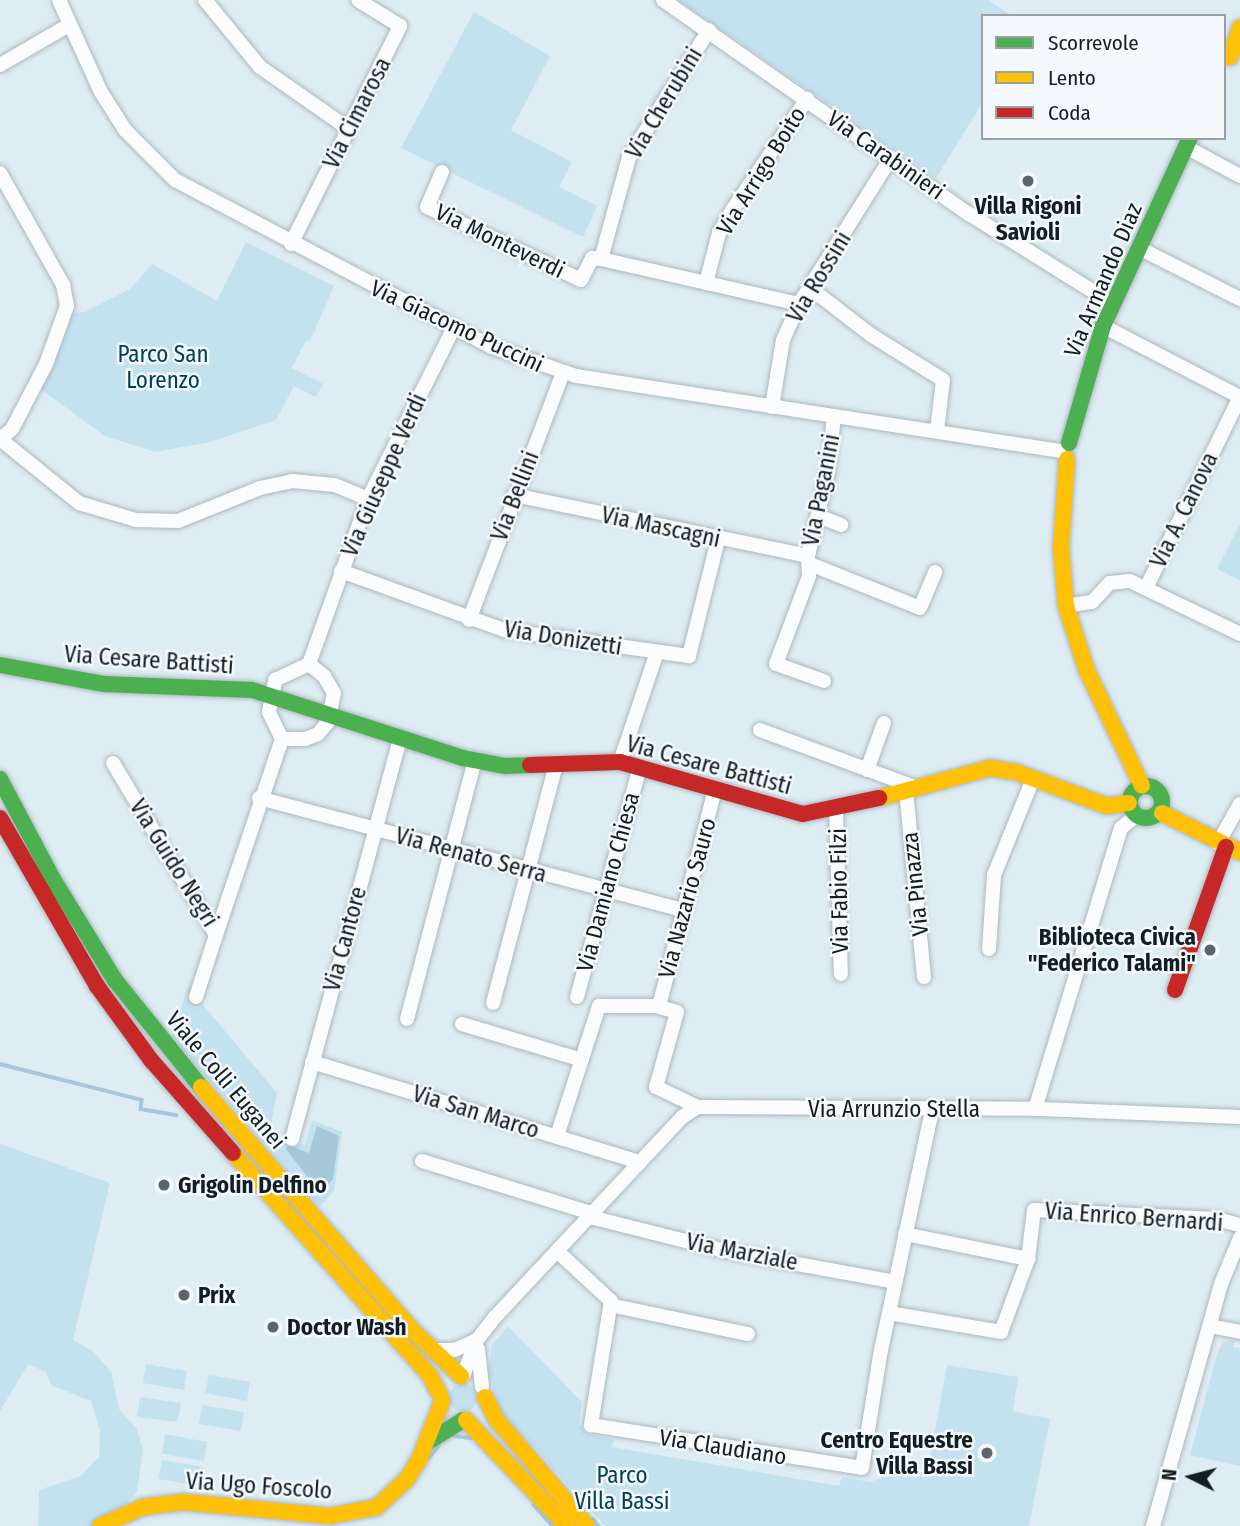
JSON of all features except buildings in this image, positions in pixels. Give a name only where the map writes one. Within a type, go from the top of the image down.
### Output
[{"type":"street","name":"Via Giacomo Puccini","points":[[59,0],[101,92],[125,130],[151,158],[194,194],[453,329],[563,373],[1065,451]]},
{"type":"street","points":[[205,0],[260,67],[349,129]]},
{"type":"street","name":"Via Cimarosa","points":[[291,244],[400,26],[358,0]]},
{"type":"street","name":"Via Carabinieri","points":[[663,0],[970,214],[1113,304]]},
{"type":"street","points":[[0,65],[69,25]]},
{"type":"street","points":[[1232,58],[1240,28]]},
{"type":"street","name":"Via Cherubini","points":[[601,259],[629,157],[709,30]]},
{"type":"street","name":"Via Arrigo Boito","points":[[706,283],[719,233],[807,99]]},
{"type":"street","points":[[1188,143],[1240,176]]},
{"type":"street","name":"Via Armando Diaz","points":[[1142,786],[1087,671],[1066,606],[1061,547],[1065,451],[1103,326],[1188,143]]},
{"type":"street","name":"Via Rossini","points":[[772,407],[783,340],[799,304],[891,158]]},
{"type":"street","name":"Via Monteverdi","points":[[443,172],[426,207],[581,280],[592,258],[799,304]]},
{"type":"street","points":[[0,173],[63,285],[67,306],[46,364],[12,429],[0,439],[79,503],[136,520],[178,521],[260,488],[292,481],[335,485],[369,499]]},
{"type":"street","points":[[1139,248],[1240,299]]},
{"type":"street","points":[[810,288],[871,335],[943,380],[937,431]]},
{"type":"street","points":[[1103,326],[1240,397]]},
{"type":"street","name":"Via Giuseppe Verdi","points":[[309,664],[369,499],[453,329]]},
{"type":"street","name":"Via Bellini","points":[[469,620],[514,495],[563,373]]},
{"type":"street","name":"Via A. Canova","points":[[1147,586],[1240,397]]},
{"type":"street","name":"Via Paganini","points":[[824,681],[776,664],[809,560],[834,416]]},
{"type":"street","name":"Via Mascagni","points":[[514,495],[809,560]]},
{"type":"street","points":[[818,516],[841,525]]},
{"type":"street","name":"Via Donizetti","points":[[341,571],[469,620],[504,630],[689,656],[718,540]]},
{"type":"street","name":"Via Paganini","points":[[809,560],[920,608],[936,572]]},
{"type":"street","points":[[1066,606],[1092,602],[1110,583],[1130,581],[1147,586],[1240,634]]},
{"type":"street","points":[[620,762],[657,652]]},
{"type":"street","points":[[309,664],[324,676],[334,693],[331,714],[318,734],[282,738],[269,712],[275,680],[283,672],[309,664]]},
{"type":"street","name":"Via Cesare Battisti","points":[[0,665],[24,672],[104,684],[271,694],[400,739],[475,760],[505,766],[620,762],[783,811],[836,809],[990,768],[1033,779],[1107,806],[1134,808]]},
{"type":"street","name":"Via Cesare Battisti","points":[[0,674],[24,672]]},
{"type":"street","points":[[867,770],[884,723]]},
{"type":"street","points":[[760,730],[910,789]]},
{"type":"street","name":"Via Guido Negri","points":[[216,935],[259,798],[282,738]]},
{"type":"street","name":"Via Cantore","points":[[292,1139],[400,739]]},
{"type":"street","points":[[407,1019],[475,760]]},
{"type":"street","name":"Via Guido Negri","points":[[113,763],[216,935]]},
{"type":"street","points":[[493,1003],[556,765]]},
{"type":"street","name":"Via Damiano Chiesa","points":[[577,997],[640,767]]},
{"type":"street","name":"Viale Colli Euganei","points":[[0,779],[53,879],[123,990],[224,1118],[432,1350],[483,1392],[496,1419],[587,1526]]},
{"type":"street","points":[[989,949],[994,875],[1033,779]]},
{"type":"street","points":[[1038,1109],[1121,828],[1134,808],[1133,790],[1142,786],[1153,789],[1163,800],[1162,813]]},
{"type":"street","name":"Via Pinazza","points":[[910,789],[924,977]]},
{"type":"street","name":"Via Nazario Sauro","points":[[659,1006],[715,790]]},
{"type":"street","name":"Via Renato Serra","points":[[259,798],[453,851],[683,909]]},
{"type":"street","points":[[1175,990],[1228,848],[1240,804]]},
{"type":"street","points":[[1134,808],[1153,818],[1162,813]]},
{"type":"street","name":"Via Fabio Filzi","points":[[836,809],[841,974]]},
{"type":"street","points":[[1162,813],[1228,848]]},
{"type":"street","name":"Viale Colli Euganei","points":[[0,818],[97,986],[151,1060],[430,1376],[449,1415],[465,1420],[567,1526]]},
{"type":"street","points":[[196,997],[216,935]]},
{"type":"street","name":"Via Nazario Sauro","points":[[557,1136],[599,1006],[659,1006],[677,1012],[656,1087],[698,1107]]},
{"type":"street","points":[[462,1024],[582,1060]]},
{"type":"street","name":"Via San Marco","points":[[312,1062],[640,1162]]},
{"type":"street","points":[[441,1400],[447,1383],[462,1376],[477,1340],[682,1117],[698,1107]]},
{"type":"street","name":"Via Arrunzio Stella","points":[[698,1107],[932,1111],[1038,1109],[1240,1117]]},
{"type":"street","name":"Via Claudiano","points":[[610,1305],[591,1425],[858,1470],[865,1464],[889,1313],[932,1111]]},
{"type":"street","points":[[422,1161],[592,1216]]},
{"type":"street","name":"Via Enrico Bernardi","points":[[889,1313],[1001,1332],[1028,1259],[1034,1210],[1217,1219],[1240,1225]]},
{"type":"street","name":"Via Marziale","points":[[592,1216],[721,1250],[895,1282]]},
{"type":"street","points":[[905,1234],[1028,1259]]},
{"type":"street","points":[[1153,1526],[1210,1326],[1240,1238]]},
{"type":"street","points":[[558,1252],[607,1297],[610,1305],[748,1334]]},
{"type":"street","points":[[1210,1326],[1240,1332]]},
{"type":"street","points":[[432,1350],[454,1350],[477,1340]]},
{"type":"street","points":[[465,1420],[480,1412],[483,1392],[477,1340]]},
{"type":"street","name":"Via Ugo Foscolo","points":[[100,1526],[143,1507],[184,1502],[330,1516],[356,1514],[377,1507],[407,1479],[428,1442],[441,1400]]},
{"type":"street","name":"Via Ugo Foscolo","points":[[428,1442],[465,1420]]},
{"type":"green space","points":[[678,0],[988,0],[1009,14],[981,14],[981,105],[936,178]]},
{"type":"green space","points":[[474,12],[550,56],[511,130],[572,162],[559,187],[597,206],[583,237],[401,148]]},
{"type":"green space","name":"Parco San Lorenzo","points":[[246,242],[334,286],[310,341],[306,340],[292,368],[323,384],[316,397],[294,386],[276,420],[210,442],[155,452],[105,436],[39,388],[67,333],[71,313],[85,312],[130,289],[152,264],[217,301]]},
{"type":"green space","points":[[1240,524],[1240,580],[1217,569]]},
{"type":"green space","points":[[188,987],[277,1093],[269,1135],[305,1145],[312,1120],[342,1132],[334,1191],[319,1207],[171,1037]]},
{"type":"green space","points":[[0,1144],[110,1183],[73,1340],[94,1352],[111,1372],[119,1409],[137,1429],[143,1450],[137,1491],[122,1510],[93,1526],[38,1526],[39,1490],[81,1476],[99,1457],[100,1431],[91,1401],[51,1385],[46,1372],[28,1364],[0,1411]]},
{"type":"green space","name":"Centro Equestre Villa Bassi","points":[[508,1326],[582,1402],[579,1424],[587,1434],[614,1439],[612,1447],[839,1486],[842,1477],[870,1482],[881,1478],[883,1467],[927,1474],[947,1365],[1018,1377],[1013,1411],[1050,1419],[1029,1526],[605,1526],[500,1410],[488,1371],[492,1345]]},
{"type":"green space","points":[[1235,1340],[1233,1347],[1240,1348],[1240,1466],[1190,1455],[1217,1354],[1223,1342]]},
{"type":"green space","points":[[146,1364],[187,1371],[184,1390],[143,1383]]},
{"type":"green space","points":[[209,1375],[250,1382],[247,1401],[205,1393]]},
{"type":"green space","points":[[463,1384],[473,1388],[477,1398],[473,1408],[463,1412],[453,1408],[449,1398],[453,1388]]},
{"type":"green space","points":[[140,1397],[181,1403],[177,1422],[137,1417]]},
{"type":"green space","points":[[202,1405],[244,1412],[241,1431],[199,1424]]},
{"type":"green space","points":[[165,1434],[207,1442],[204,1461],[162,1454]]},
{"type":"green space","points":[[162,1460],[204,1467],[200,1486],[158,1479]]},
{"type":"shaded area","points":[[317,1126],[339,1136],[333,1179],[325,1189],[316,1188],[286,1149],[288,1145],[309,1153]]},
{"type":"waterway","points":[[0,1064],[142,1100],[141,1109],[176,1115]]},
{"type":"waterway","points":[[455,1436],[471,1438]]},
{"type":"waterway","points":[[429,1458],[439,1445]]},
{"type":"waterway","points":[[534,1505],[553,1526]]},
{"type":"waterway","points":[[593,1519],[599,1526]]},
{"type":"traffic: fast","points":[[1069,443],[1103,326],[1189,140]]},
{"type":"traffic: fast","points":[[0,665],[104,684],[252,690],[463,758],[505,766],[530,765]]},
{"type":"traffic: fast","points":[[0,779],[53,879],[115,980],[201,1087]]},
{"type":"traffic: fast","points":[[1146,786],[1157,791],[1162,802],[1157,813],[1146,818],[1135,813],[1130,802],[1135,791],[1146,786]]},
{"type":"traffic: fast","points":[[428,1442],[463,1420]]},
{"type":"traffic: slow","points":[[1230,57],[1240,28]]},
{"type":"traffic: slow","points":[[1067,459],[1061,547],[1066,606],[1087,671],[1142,786]]},
{"type":"traffic: slow","points":[[879,798],[990,768],[1016,772],[1107,806],[1129,803]]},
{"type":"traffic: slow","points":[[1162,813],[1240,852]]},
{"type":"traffic: slow","points":[[201,1087],[411,1329],[461,1376]]},
{"type":"traffic: slow","points":[[233,1153],[430,1376],[441,1397]]},
{"type":"traffic: slow","points":[[485,1397],[496,1419],[587,1526]]},
{"type":"traffic: slow","points":[[100,1526],[143,1507],[184,1502],[330,1516],[377,1507],[407,1479],[419,1460],[442,1402]]},
{"type":"traffic: slow","points":[[466,1420],[567,1526]]},
{"type":"traffic: jam","points":[[530,765],[620,762],[803,814],[879,798]]},
{"type":"traffic: jam","points":[[0,818],[97,986],[151,1060],[233,1153]]},
{"type":"traffic: jam","points":[[1175,990],[1226,847]]},
{"type":"place","name":"Villa Rigoni Savioli","points":[[1028,181]]},
{"type":"place","name":"Biblioteca Civica \"Federico Talami\"","points":[[1210,950]]},
{"type":"place","name":"Grigolin Delfino","points":[[164,1185]]},
{"type":"place","name":"Prix","points":[[184,1295]]},
{"type":"place","name":"Doctor Wash","points":[[273,1327]]},
{"type":"place","name":"Centro Equestre Villa Bassi","points":[[987,1453]]},
{"type":"park label","name":"Parco Villa Bassi","points":[[622,1488]]}]
